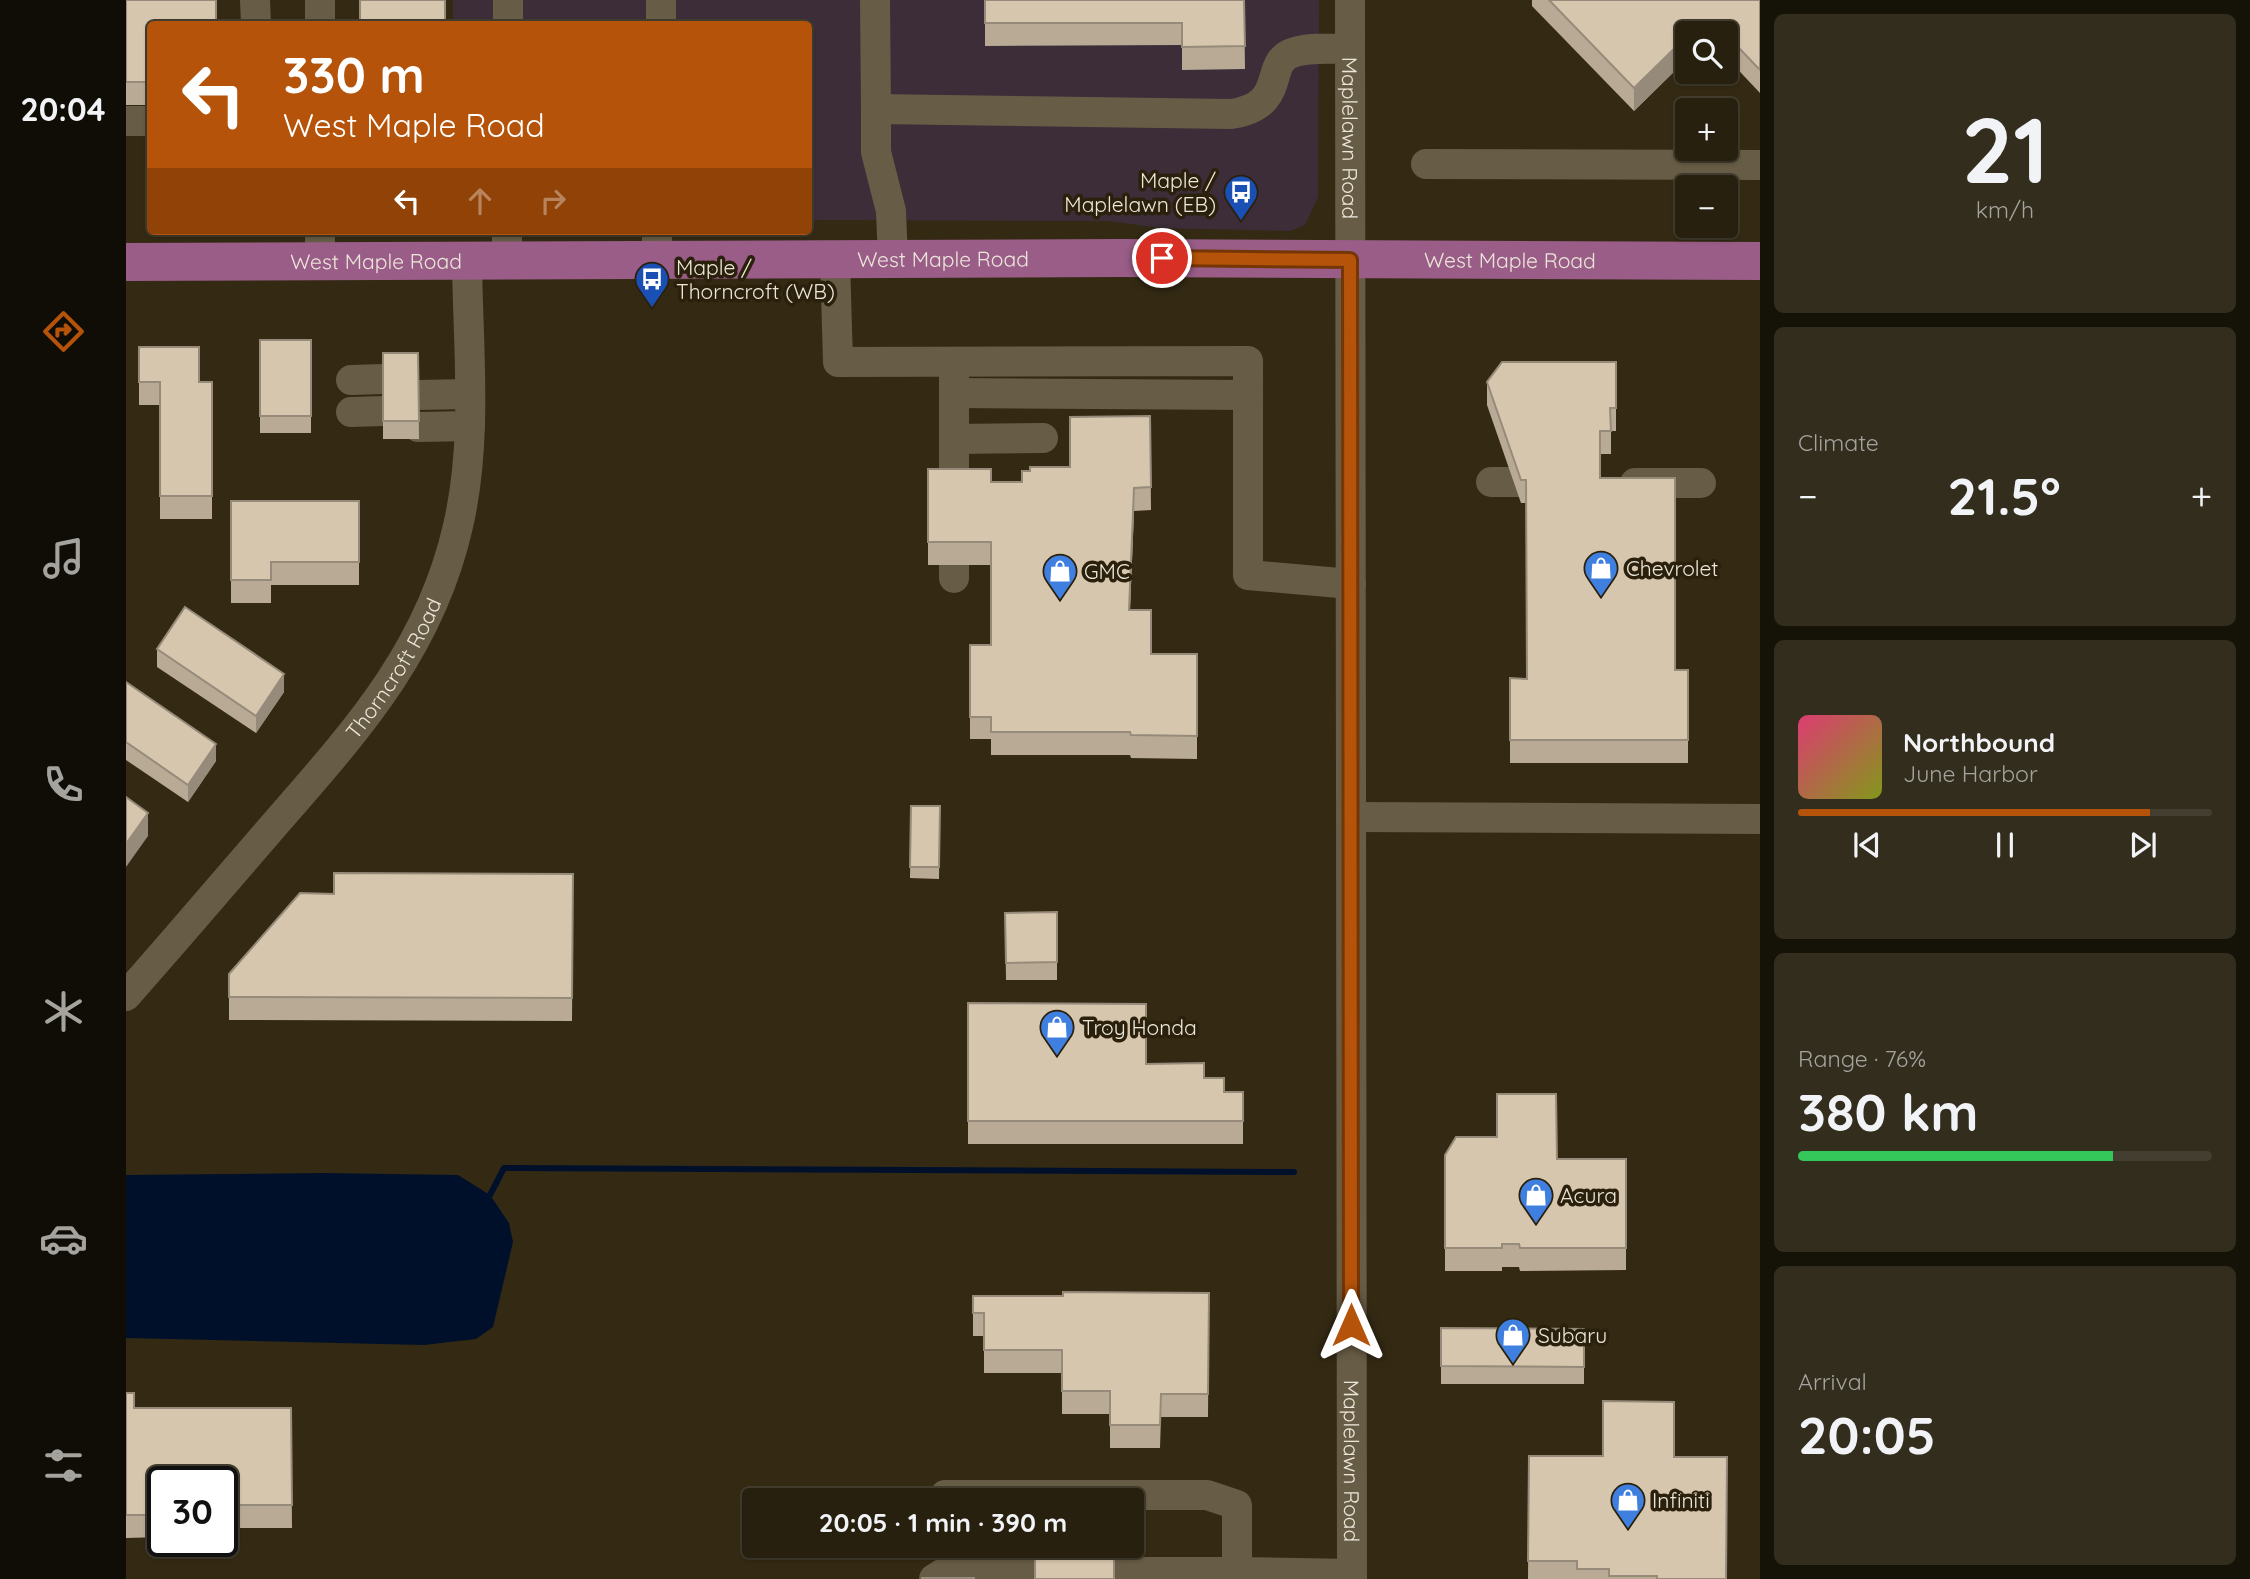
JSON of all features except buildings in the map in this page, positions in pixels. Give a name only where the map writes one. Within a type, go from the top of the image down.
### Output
[{"type":"main road","name":"West Maple Road","points":[[126,262],[320,246],[467,262],[507,246],[657,246],[835,260],[1760,261]]},
{"type":"street","points":[[255,0],[256,21]]},
{"type":"street","points":[[320,0],[320,21]]},
{"type":"street","points":[[508,0],[508,21]]},
{"type":"street","points":[[661,21],[662,0]]},
{"type":"street","points":[[874,0],[876,152],[891,211],[893,260]]},
{"type":"street","name":"Maplelawn Road","points":[[1350,0],[1352,1576]]},
{"type":"street","points":[[876,109],[1231,114],[1251,111],[1268,97],[1277,66],[1292,52],[1349,49]]},
{"type":"street","points":[[126,121],[147,121]]},
{"type":"street","points":[[1426,164],[1760,165]]},
{"type":"street","points":[[835,260],[838,362],[1248,361],[1248,575],[1351,584]]},
{"type":"street","name":"Thorncroft Road","points":[[127,993],[349,741],[409,655],[431,610],[451,554],[465,493],[469,402],[467,262]]},
{"type":"street","points":[[954,362],[954,492]]},
{"type":"street","points":[[954,393],[1248,395]]},
{"type":"street","points":[[469,402],[418,403],[469,402]]},
{"type":"street","points":[[383,403],[351,404],[383,403]]},
{"type":"street","points":[[954,439],[1043,438]]},
{"type":"street","points":[[1491,482],[1701,483]]},
{"type":"street","points":[[1351,817],[1760,819]]},
{"type":"street","points":[[1144,1495],[1207,1495],[1237,1505],[1237,1576]]},
{"type":"street","points":[[941,1565],[1237,1576],[1352,1576]]},
{"type":"shaded area","points":[[453,0],[1319,0],[1318,197],[1305,225],[1290,231],[1160,228],[1109,221],[812,220],[812,21],[453,21]]},
{"type":"water","points":[[126,1175],[458,1175],[490,1195],[509,1223],[513,1242],[493,1327],[476,1339],[424,1345],[126,1338]]},
{"type":"waterway","points":[[490,1195],[504,1168],[1294,1172]]},
{"type":"place","name":"Maple / Maplelawn (EB)","points":[[1241,222]]},
{"type":"place","name":"Maple / Thorncroft (WB)","points":[[652,309]]},
{"type":"place","name":"Chevrolet","points":[[1601,598]]},
{"type":"place","name":"GMC","points":[[1060,601]]},
{"type":"place","name":"Troy Honda","points":[[1057,1057]]},
{"type":"place","name":"Acura","points":[[1536,1225]]},
{"type":"place","name":"Subaru","points":[[1513,1365]]},
{"type":"place","name":"Infiniti","points":[[1628,1530]]},
{"type":"route","points":[[1162,258],[1350,260],[1351,1325]]}]
